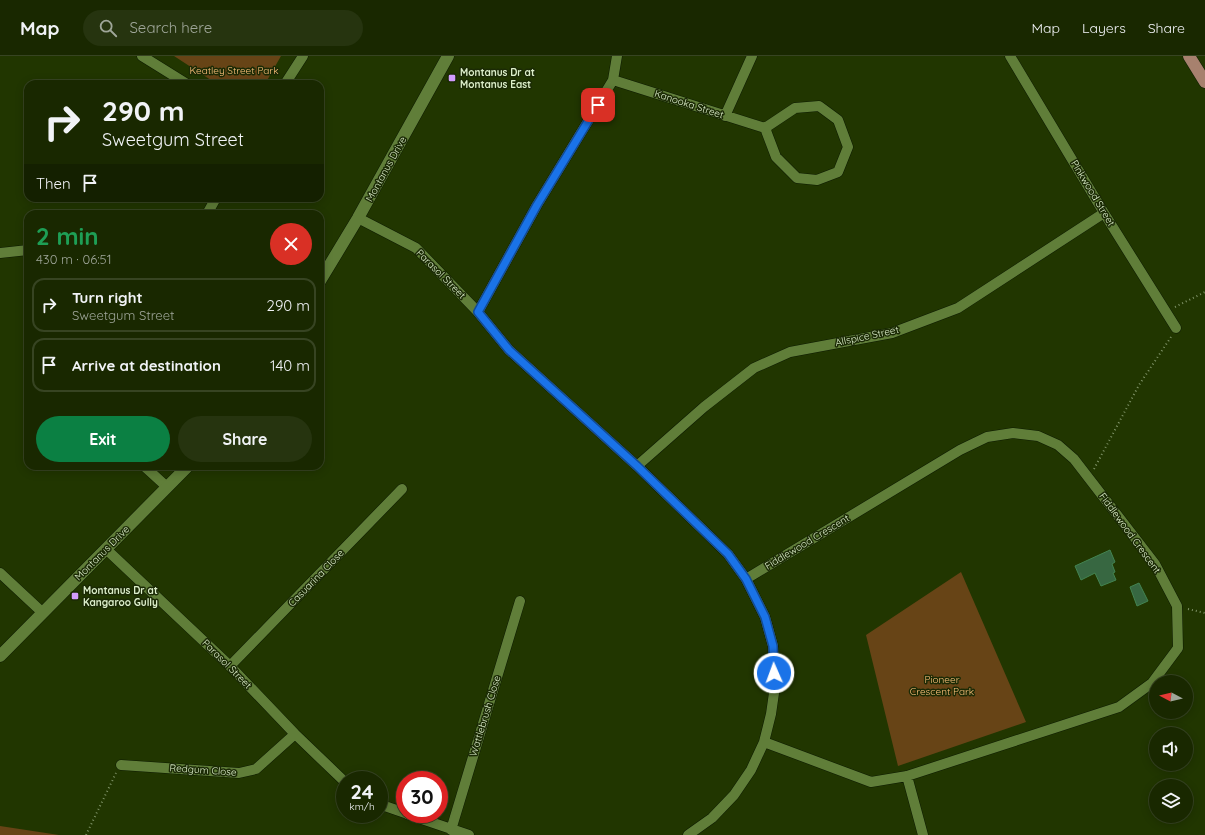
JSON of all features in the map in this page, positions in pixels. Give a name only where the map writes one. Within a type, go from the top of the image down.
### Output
[{"type":"main road","points":[[1189,56],[1205,82]]},
{"type":"street","points":[[142,56],[181,80]]},
{"type":"street","points":[[288,80],[303,56]]},
{"type":"street","name":"Montanus Drive","points":[[324,274],[358,218],[448,56]]},
{"type":"street","points":[[478,312],[537,205],[613,80],[617,56]]},
{"type":"street","points":[[725,116],[752,56]]},
{"type":"street","name":"Pinkwood Street","points":[[1010,56],[1104,213],[1176,328]]},
{"type":"street","name":"Kanooka Street","points":[[613,80],[765,128]]},
{"type":"street","points":[[819,106],[838,120],[848,147],[838,172],[817,180],[797,178],[776,157],[765,128],[794,108],[819,106]]},
{"type":"street","name":"Allspice Street","points":[[637,466],[704,407],[754,368],[790,352],[892,333],[958,308],[1104,213]]},
{"type":"street","name":"Parasol Street","points":[[358,218],[416,248],[478,312],[509,350],[637,466],[728,554],[746,579],[765,617],[773,646],[774,686],[771,714],[764,742],[751,770],[734,795],[712,818],[688,835]]},
{"type":"street","points":[[0,253],[24,250]]},
{"type":"street","name":"Fiddlewood Crescent","points":[[746,579],[960,450],[987,437],[1013,433],[1038,436],[1058,445],[1074,459],[1155,564],[1177,606],[1178,648],[1152,683],[1119,706],[907,776],[871,782],[764,742]]},
{"type":"street","points":[[148,470],[167,487]]},
{"type":"street","name":"Montanus Drive","points":[[0,656],[184,470]]},
{"type":"street","name":"Casuarina Close","points":[[230,666],[402,489]]},
{"type":"street","name":"Parasol Street","points":[[106,549],[230,666],[295,734],[336,773]]},
{"type":"street","points":[[0,573],[43,613]]},
{"type":"street","name":"Wattlebrush Close","points":[[451,830],[520,601]]},
{"type":"street","name":"Redgum Close","points":[[121,765],[239,773],[256,769],[295,734]]},
{"type":"street","points":[[907,776],[923,835]]},
{"type":"street","points":[[431,823],[470,835]]},
{"type":"path","points":[[1166,311],[1205,292]]},
{"type":"path","points":[[1087,475],[1097,465],[1139,385],[1176,328]]},
{"type":"path","points":[[1177,606],[1205,614]]},
{"type":"path","points":[[86,835],[121,765]]},
{"type":"green space","name":"Keatley Street Park","points":[[174,56],[281,56],[267,80],[211,80]]},
{"type":"green space","name":"Pioneer Crescent Park","points":[[961,572],[1026,722],[898,766],[866,635]]},
{"type":"green space","points":[[0,826],[59,835],[0,835]]},
{"type":"building","points":[[1110,550],[1115,562],[1112,564],[1115,572],[1113,573],[1116,580],[1101,586],[1095,573],[1081,580],[1075,566]]},
{"type":"building","points":[[1139,583],[1148,601],[1137,606],[1130,587]]},
{"type":"place","name":"Montanus Dr at Montanus East","points":[[452,78]]},
{"type":"place","name":"Montanus Dr at Kangaroo Gully","points":[[75,596]]},
{"type":"route","points":[[598,105],[537,205],[478,312],[509,350],[637,466],[728,554],[746,579],[765,617],[773,646],[774,673]]}]
